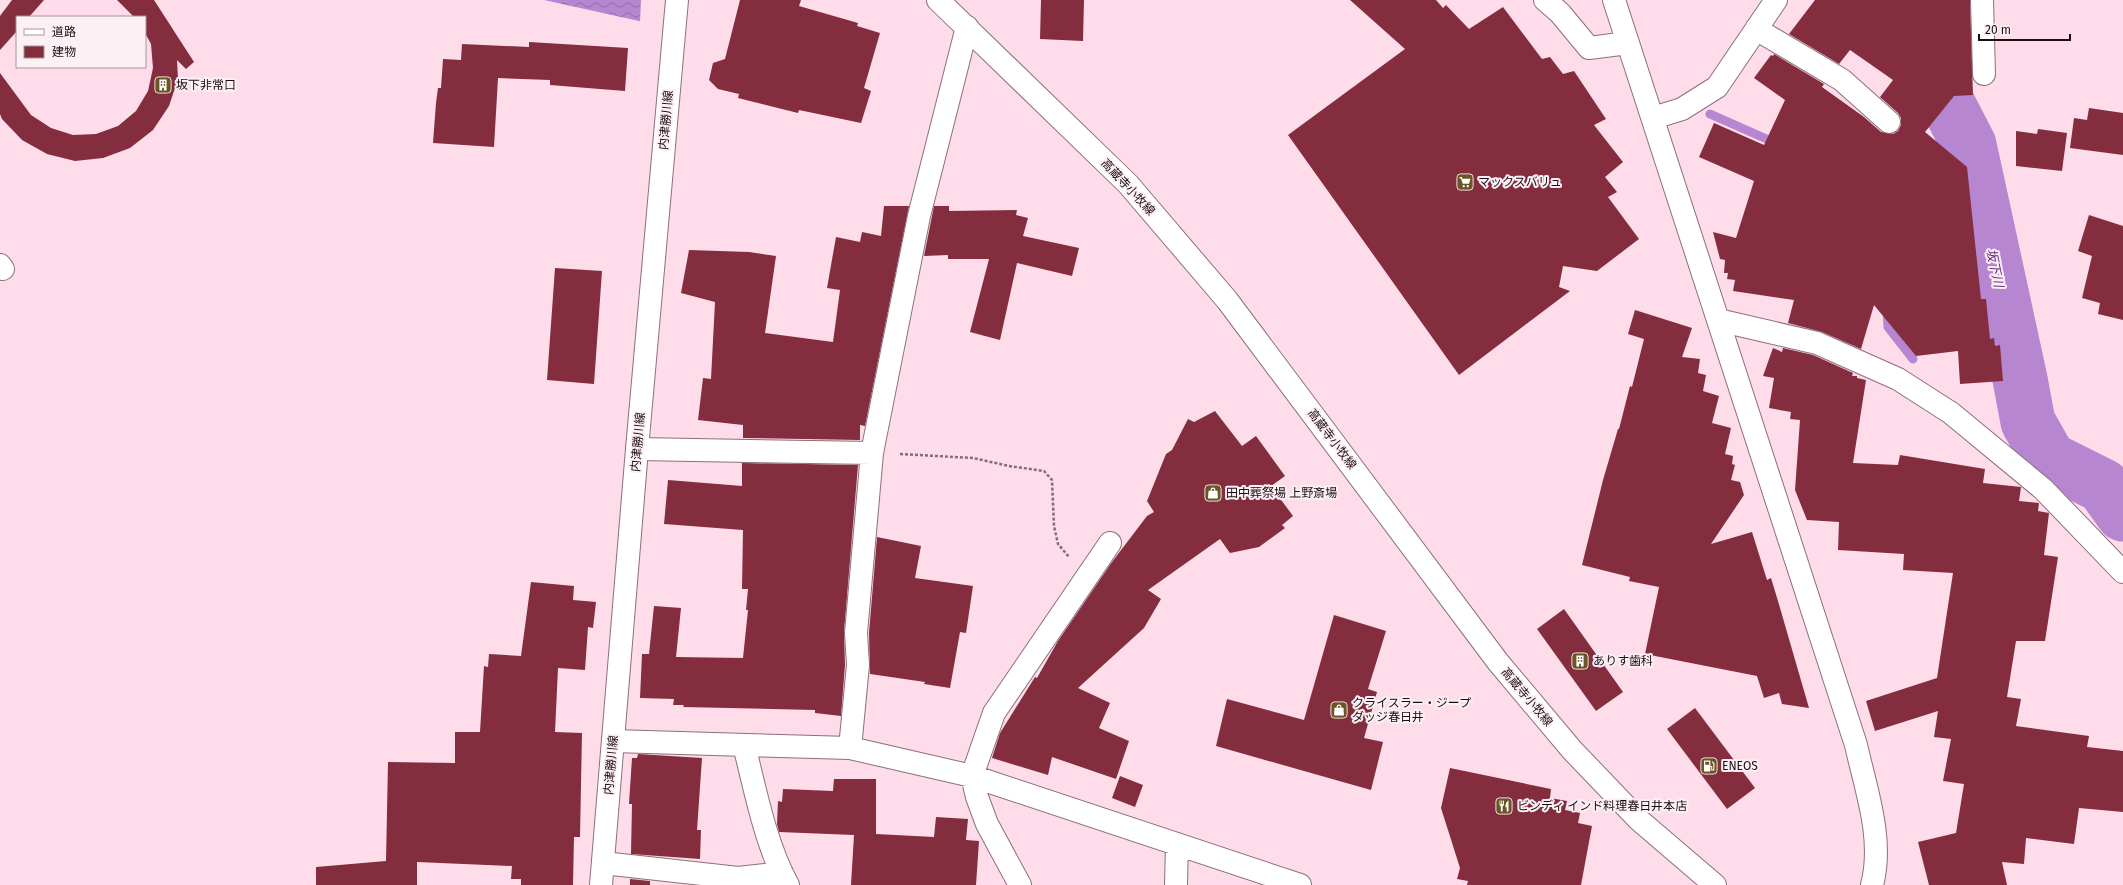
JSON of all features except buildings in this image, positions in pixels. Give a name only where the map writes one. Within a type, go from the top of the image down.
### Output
[{"type":"street","name":"内津勝川線","points":[[601,885],[637,448],[677,0]]},
{"type":"street","name":"高蔵寺小牧線","points":[[938,0],[1128,184],[1227,300],[1498,662],[1572,750],[1639,820],[1715,885]]},
{"type":"street","points":[[1545,0],[1560,13],[1589,48],[1628,43]]},
{"type":"street","points":[[1614,0],[1856,745],[1875,836],[1876,872],[1872,885]]},
{"type":"street","points":[[1653,118],[1682,109],[1717,87],[1776,0]]},
{"type":"street","points":[[1982,0],[1984,74]]},
{"type":"street","points":[[850,748],[858,665],[856,633],[872,453],[918,216],[967,27]]},
{"type":"street","points":[[1756,29],[1842,80],[1889,122]]},
{"type":"street","points":[[1718,320],[1817,343],[1898,379],[1950,413],[2043,489],[2123,572]]},
{"type":"street","points":[[637,448],[872,453]]},
{"type":"street","points":[[1020,885],[986,824],[972,776],[994,713],[1110,543]]},
{"type":"street","points":[[613,741],[850,748],[972,776],[1300,885]]},
{"type":"street","points":[[603,863],[738,878],[785,879],[760,810],[744,745]]},
{"type":"street","points":[[1176,885],[1177,844]]},
{"type":"path","points":[[872,453],[973,458],[1009,466],[1044,471],[1052,480],[1054,526],[1058,544],[1086,577]]},
{"type":"water","points":[[544,0],[641,0],[640,21],[639,21]]},
{"type":"waterway","name":"坂下川","points":[[1884,0],[1909,29],[1969,145],[2028,422],[2049,459],[2103,486],[2123,514]]},
{"type":"waterway","points":[[1710,114],[1778,144]]},
{"type":"waterway","points":[[1887,310],[1888,327],[1913,359]]},
{"type":"waterway","points":[[2010,419],[2028,422]]},
{"type":"place","name":"坂下非常口","points":[[163,85]]},
{"type":"place","name":"マックスバリュ","points":[[1465,182]]},
{"type":"place","name":"田中葬祭場 上野斎場","points":[[1213,493]]},
{"type":"place","name":"ありす歯科","points":[[1580,661]]},
{"type":"place","name":"クライスラー・ジープ ダッジ春日井","points":[[1339,710]]},
{"type":"place","name":"ENEOS","points":[[1709,766]]},
{"type":"place","name":"ビンディ インド料理春日井本店","points":[[1504,806]]}]
